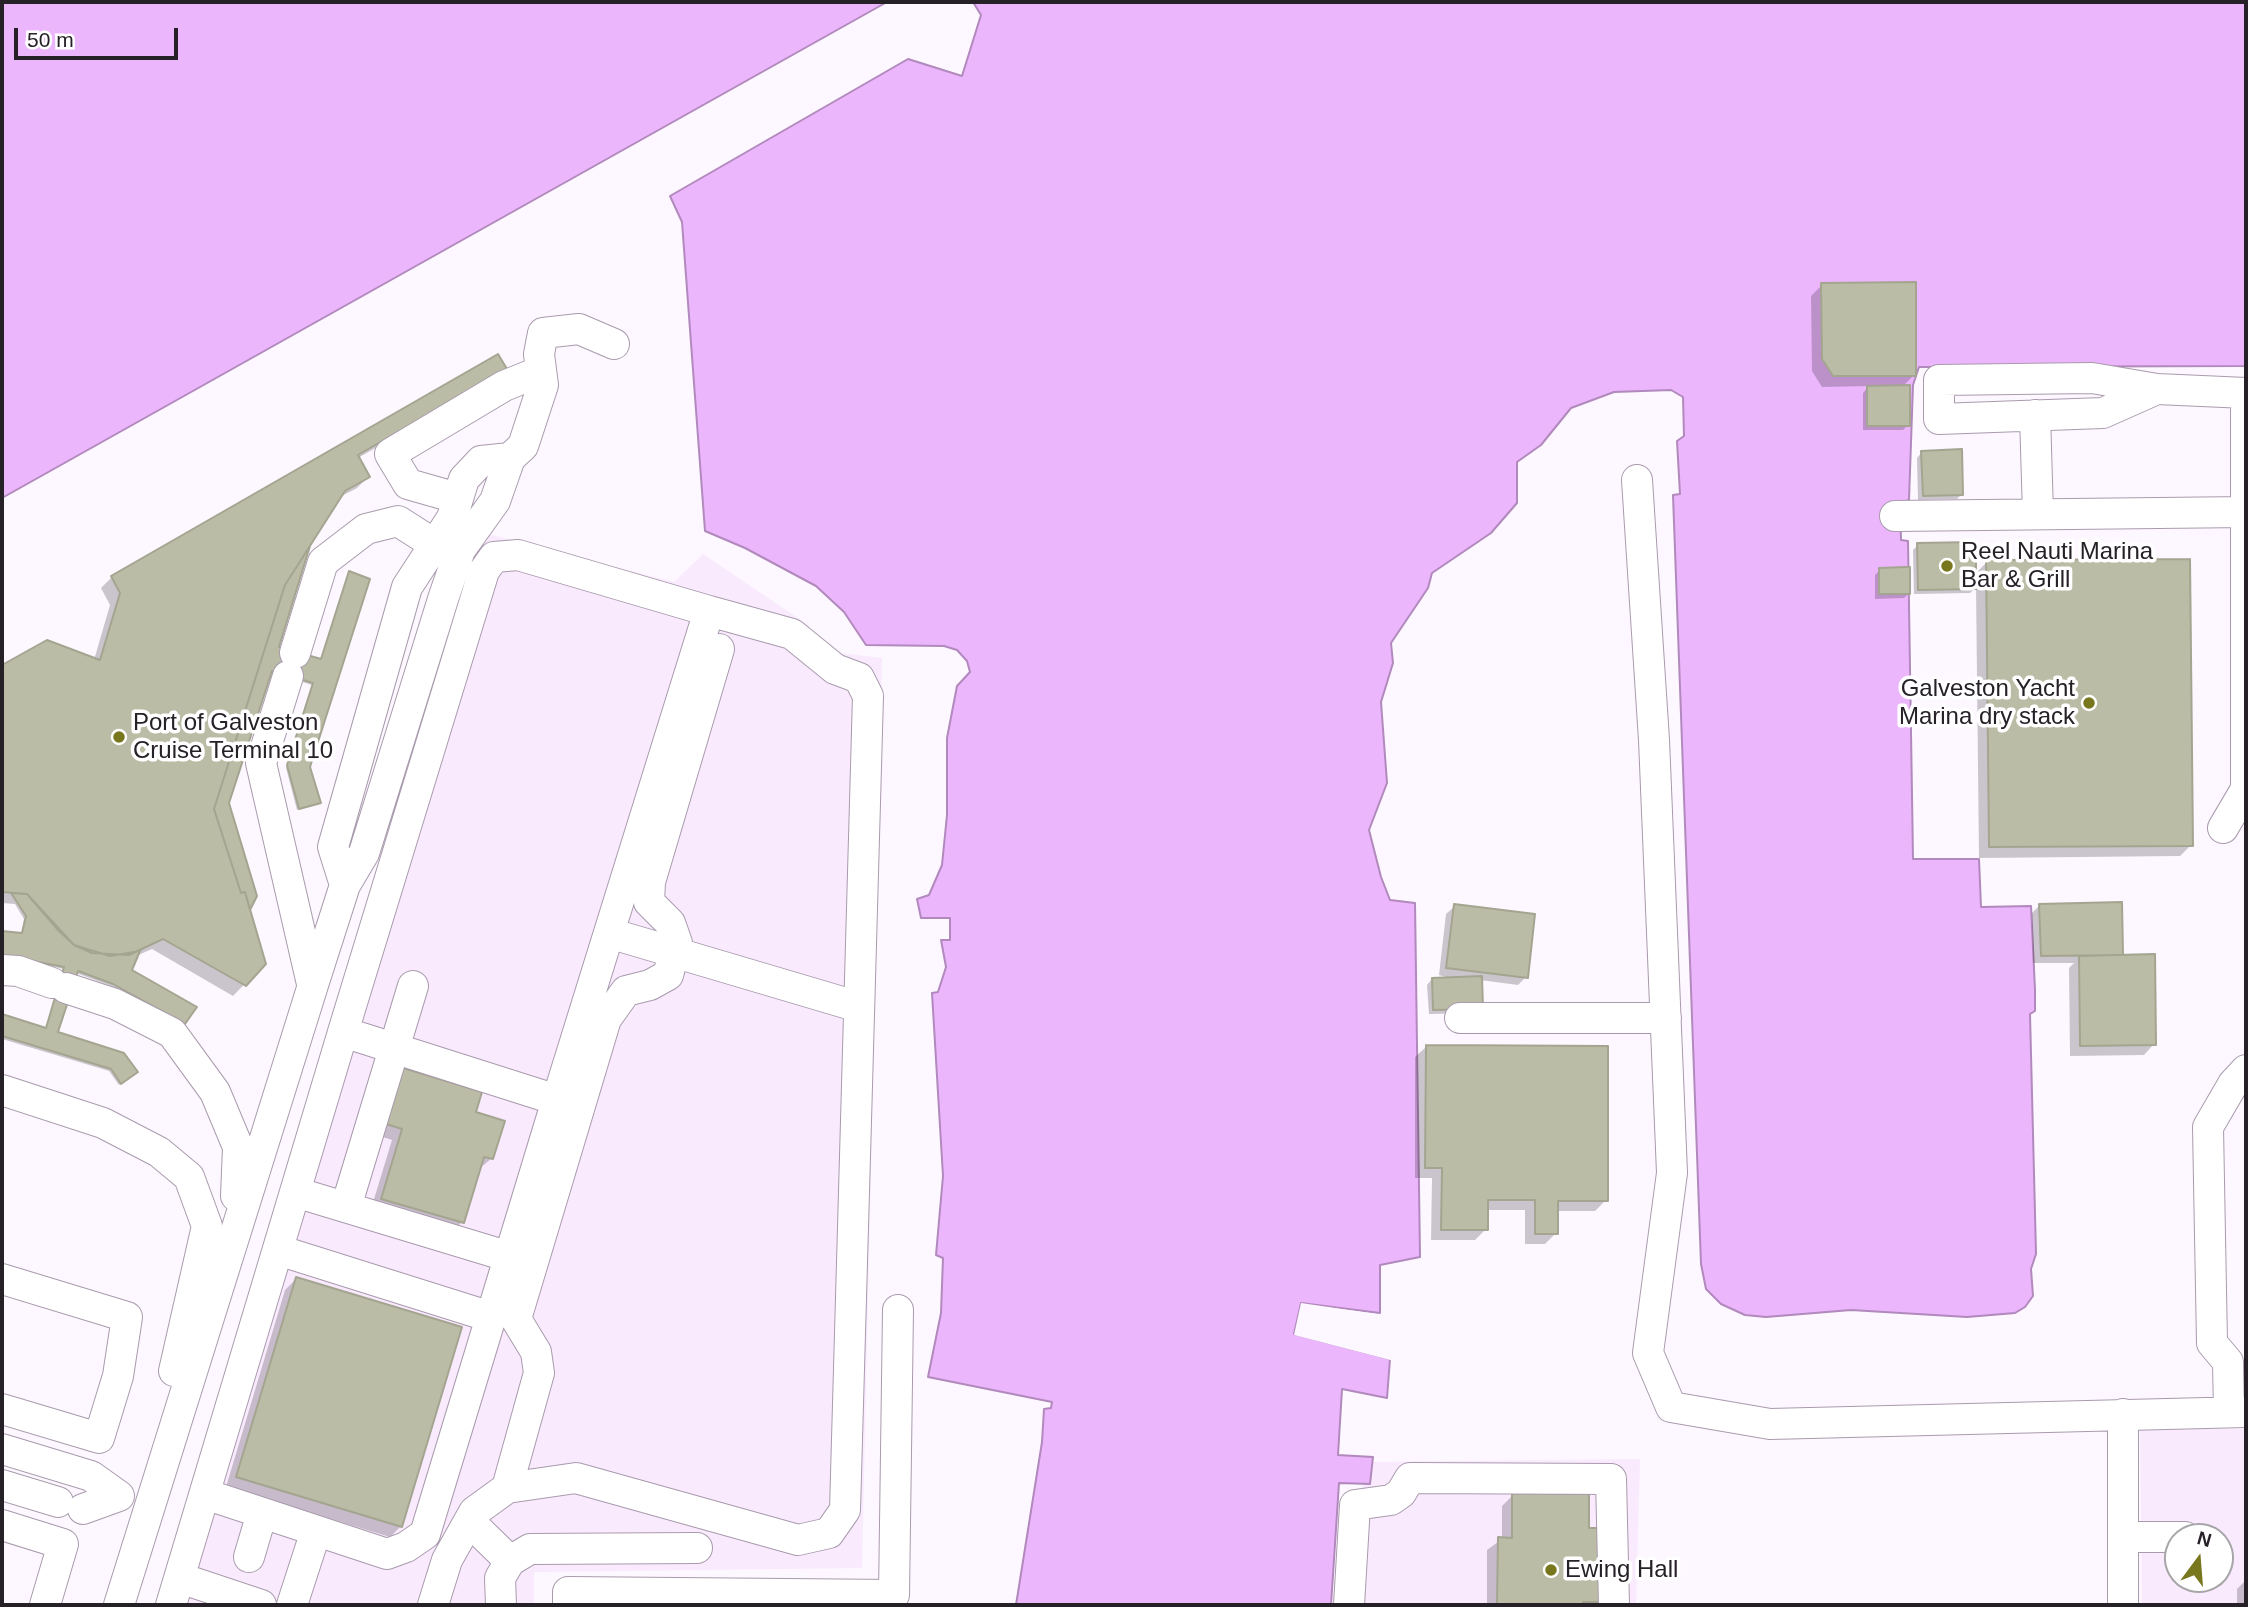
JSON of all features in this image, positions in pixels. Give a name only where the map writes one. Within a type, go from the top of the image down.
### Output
[{"type":"street","points":[[447,547],[495,501],[510,458],[523,446],[543,385],[539,354],[543,333],[579,329],[614,344]]},
{"type":"street","points":[[457,498],[408,484],[390,454],[504,386],[541,372]]},
{"type":"street","points":[[2157,390],[2103,413],[1939,419],[1939,380],[2092,378],[2157,390],[2246,393],[2246,789],[2234,817]]},
{"type":"street","points":[[2035,415],[2038,514]]},
{"type":"street","points":[[118,1605],[345,885],[364,853],[447,547],[457,498],[464,478],[481,461],[510,458]]},
{"type":"street","points":[[1637,480],[1654,740],[1672,1173],[1648,1353],[1671,1407],[1770,1424],[2238,1412],[2228,1362],[2212,1343],[2208,1127],[2233,1084],[2246,1070]]},
{"type":"street","points":[[1895,516],[2246,512]]},
{"type":"street","points":[[313,985],[261,763],[323,562],[366,529],[398,521],[447,547]]},
{"type":"street","points":[[261,1605],[175,1592],[484,571],[494,557],[517,555],[792,634],[835,669],[859,678],[868,696],[845,1510],[829,1533],[798,1540],[576,1478],[507,1488],[474,1512],[447,1560],[433,1605]]},
{"type":"street","points":[[205,1494],[387,1554],[406,1547],[425,1534],[609,933],[719,614]]},
{"type":"street","points":[[507,1488],[539,1373],[536,1352],[516,1319],[606,1019],[626,991],[650,985],[668,975],[675,953],[677,943],[670,923],[649,902],[650,881],[719,614]]},
{"type":"street","points":[[609,933],[859,1007]]},
{"type":"street","points":[[2,970],[18,971],[116,1004],[172,1033],[215,1092],[238,1147],[234,1236]]},
{"type":"street","points":[[346,1207],[413,986]]},
{"type":"street","points":[[1460,1018],[1666,1018]]},
{"type":"street","points":[[343,1032],[557,1100]]},
{"type":"street","points":[[2,1090],[103,1123],[159,1152],[189,1177],[207,1226],[167,1414],[166,1452]]},
{"type":"street","points":[[295,1192],[510,1257]]},
{"type":"street","points":[[278,1250],[491,1317]]},
{"type":"street","points":[[2,1279],[127,1317],[118,1376],[99,1438],[2,1409]]},
{"type":"street","points":[[568,1605],[568,1592],[894,1595],[898,1310]]},
{"type":"street","points":[[2123,1414],[2123,1605]]},
{"type":"street","points":[[2,1449],[91,1476],[113,1492],[150,1505]]},
{"type":"street","points":[[2,1467],[87,1493],[113,1492]]},
{"type":"street","points":[[1349,1605],[1356,1506],[1391,1500],[1401,1493],[1410,1478],[1611,1479],[1614,1605]]},
{"type":"street","points":[[2,1485],[70,1505],[113,1492]]},
{"type":"street","points":[[249,1557],[262,1513]]},
{"type":"street","points":[[469,1521],[510,1561]]},
{"type":"street","points":[[2,1525],[63,1544],[45,1605]]},
{"type":"street","points":[[292,1605],[316,1531]]},
{"type":"street","points":[[2123,1537],[2164,1537]]},
{"type":"street","points":[[500,1605],[500,1578],[510,1561],[530,1549],[697,1548]]},
{"type":"shaded area","points":[[2,2],[887,2],[2,498]]},
{"type":"shaded area","points":[[973,2],[2246,2],[2246,366],[1919,367],[1913,385],[1909,500],[1900,503],[1901,540],[1908,541],[1913,859],[1979,859],[1981,907],[2031,906],[2035,990],[2035,1011],[2030,1014],[2036,1254],[2031,1269],[2033,1296],[2025,1307],[2015,1313],[1967,1317],[1851,1310],[1766,1317],[1745,1315],[1721,1304],[1706,1289],[1701,1264],[1673,495],[1680,494],[1677,441],[1684,436],[1683,397],[1671,390],[1614,392],[1571,408],[1541,445],[1517,462],[1517,503],[1491,533],[1432,573],[1428,588],[1391,643],[1393,663],[1381,702],[1387,783],[1369,830],[1390,900],[1415,903],[1420,1257],[1380,1265],[1380,1313],[1301,1303],[1294,1334],[1390,1359],[1387,1398],[1342,1389],[1338,1455],[1373,1457],[1370,1484],[1339,1483],[1331,1605],[1016,1605],[1042,1442],[1044,1409],[1051,1408],[1052,1402],[928,1377],[941,1313],[943,1258],[936,1255],[943,1176],[932,993],[938,992],[946,967],[941,940],[950,940],[950,918],[921,918],[917,899],[929,895],[942,865],[947,815],[947,738],[957,686],[970,672],[967,661],[957,650],[944,646],[866,645],[844,612],[816,586],[745,548],[705,531],[682,222],[670,196],[908,59],[962,76],[981,15]]},
{"type":"shaded area","points":[[480,532],[674,582],[703,554],[805,623],[832,652],[882,658],[862,1568],[534,1572],[534,1605],[157,1605]]},
{"type":"shaded area","points":[[2140,1429],[2246,1429],[2246,1605],[2142,1605]]},
{"type":"shaded area","points":[[1640,1459],[1636,1605],[1356,1605],[1364,1462]]},
{"type":"pier","points":[[1301,1303],[1383,1315],[1304,1306],[1298,1332],[1391,1356],[1394,1361],[1294,1335]]},
{"type":"building","points":[[1916,282],[1916,376],[1833,376],[1822,359],[1821,283]]},
{"type":"building","name":"Port of Galveston Cruise Terminal 10","points":[[498,354],[507,369],[358,455],[370,477],[345,491],[285,585],[214,809],[241,893],[245,892],[266,964],[246,986],[163,939],[129,955],[92,953],[74,945],[27,894],[2,892],[2,665],[47,640],[100,660],[120,593],[111,576]]},
{"type":"building","points":[[1910,385],[1910,426],[1867,426],[1867,386]]},
{"type":"building","points":[[1962,449],[1963,495],[1923,496],[1921,451]]},
{"type":"building","name":"Reel Nauti Marina Bar & Grill","points":[[1976,542],[1976,589],[1918,590],[1917,543]]},
{"type":"building","points":[[310,546],[279,647],[321,659],[349,571],[370,579],[310,767],[321,803],[299,809],[287,765],[313,683],[272,671],[229,803],[257,896],[250,910],[245,892],[241,893],[214,809],[285,585]]},
{"type":"building","name":"Galveston Yacht Marina dry stack","points":[[2190,559],[2193,846],[1989,847],[1986,560]]},
{"type":"building","points":[[1910,567],[1910,594],[1879,594],[1879,568]]},
{"type":"building","points":[[11,893],[27,894],[74,945],[110,956],[140,951],[132,970],[197,1007],[185,1024],[113,984],[78,971],[58,1032],[124,1053],[138,1072],[121,1084],[111,1069],[2,1036],[2,1014],[46,1028],[64,967],[2,955],[2,931],[22,933],[26,916]]},
{"type":"building","points":[[2122,902],[2123,955],[2041,956],[2039,904]]},
{"type":"building","points":[[1454,904],[1535,914],[1528,978],[1446,968]]},
{"type":"building","points":[[2155,954],[2156,1045],[2080,1046],[2079,956]]},
{"type":"building","points":[[1482,976],[1483,1009],[1433,1010],[1432,978]]},
{"type":"building","points":[[1426,1045],[1608,1046],[1608,1201],[1558,1201],[1558,1234],[1535,1234],[1535,1200],[1488,1200],[1488,1230],[1441,1230],[1442,1168],[1425,1168]]},
{"type":"building","points":[[400,1067],[482,1092],[476,1112],[505,1121],[493,1159],[484,1157],[464,1223],[381,1199],[402,1129],[383,1123]]},
{"type":"building","points":[[296,1277],[462,1327],[402,1527],[236,1477]]},
{"type":"building","name":"Ewing Hall","points":[[1512,1493],[1589,1494],[1589,1528],[1604,1528],[1604,1602],[1583,1602],[1583,1605],[1497,1605],[1498,1537],[1512,1538]]},
{"type":"place","name":"Reel Nauti Marina Bar & Grill","points":[[1947,566]]},
{"type":"place","name":"Galveston Yacht Marina dry stack","points":[[2089,703]]},
{"type":"place","name":"Port of Galveston Cruise Terminal 10","points":[[119,737]]},
{"type":"place","name":"Ewing Hall","points":[[1551,1570]]}]
